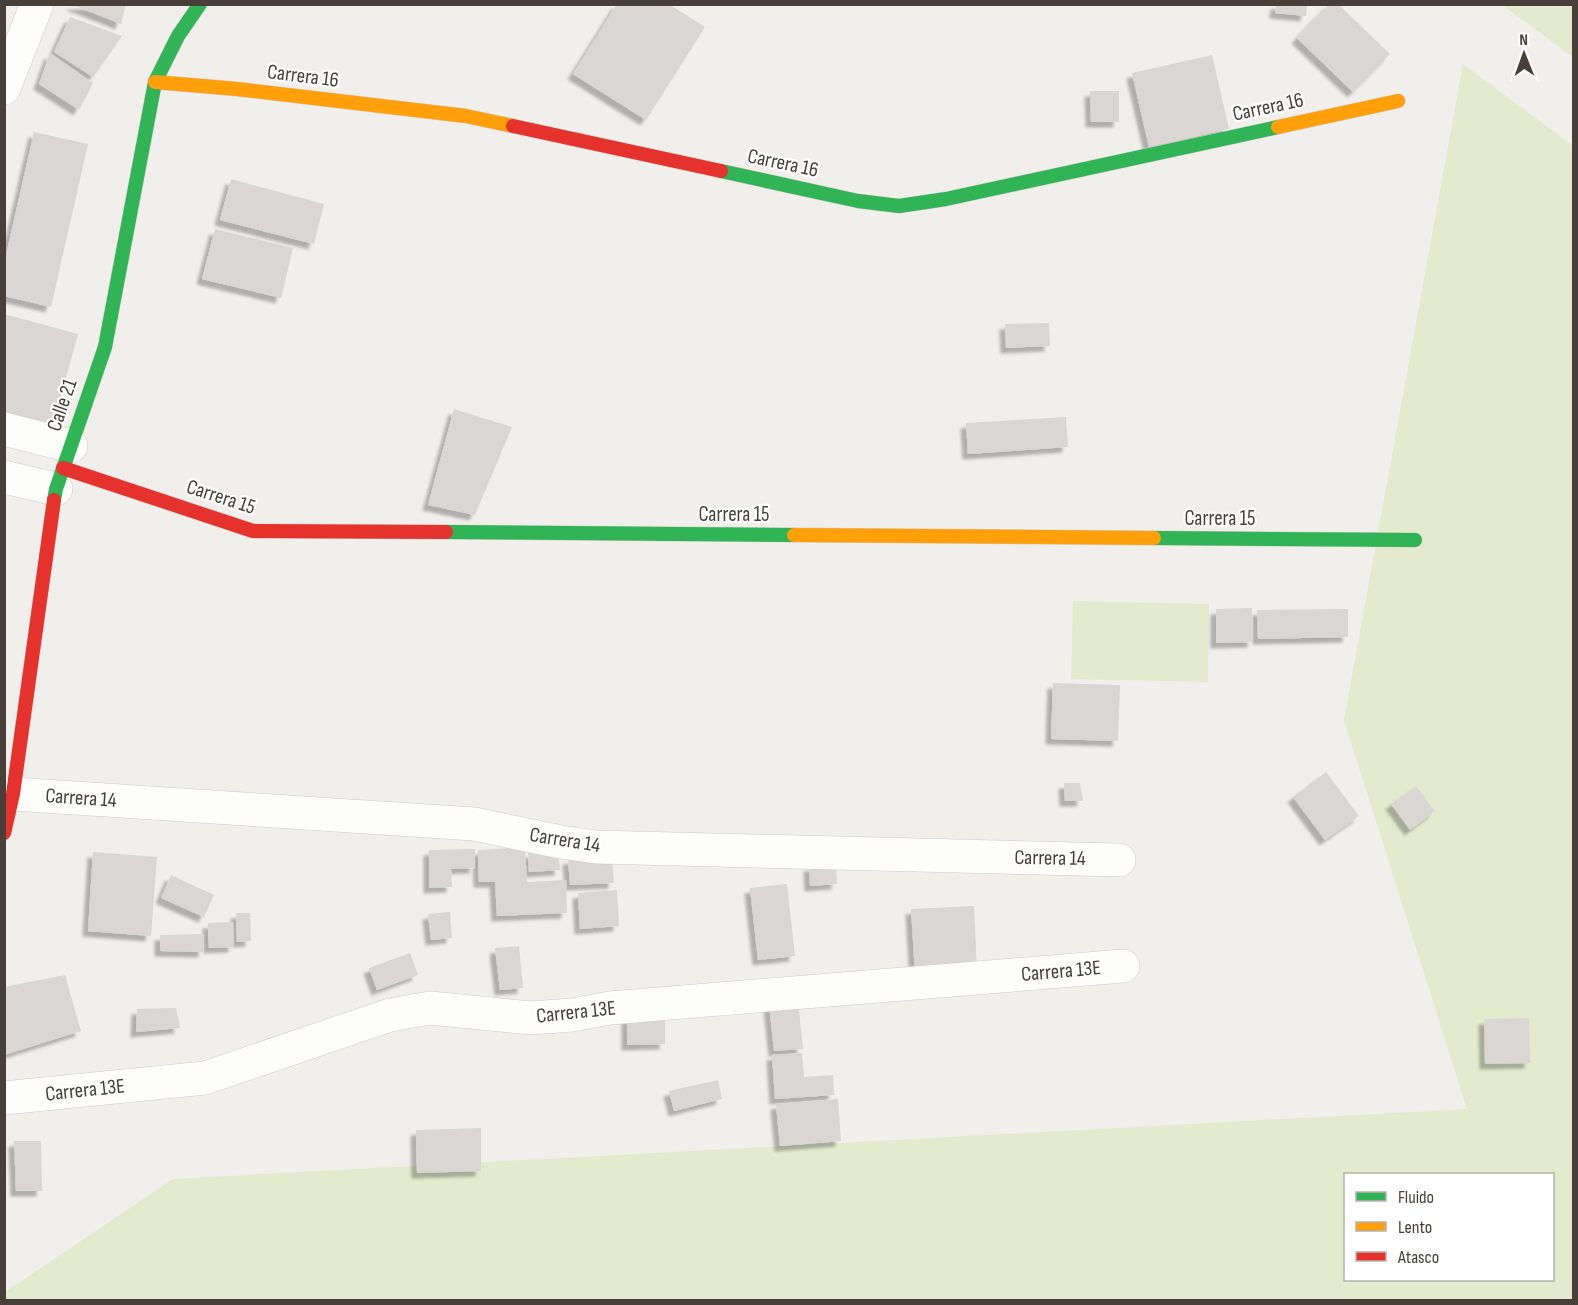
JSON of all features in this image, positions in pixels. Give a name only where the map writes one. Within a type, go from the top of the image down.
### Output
[{"type":"street","points":[[4,88],[37,4]]},
{"type":"street","name":"Calle 21","points":[[4,832],[13,794],[63,467],[105,347],[155,82],[178,36],[200,4]]},
{"type":"street","name":"Carrera 16","points":[[155,82],[237,89],[466,116],[858,201],[899,206],[946,199],[1398,101]]},
{"type":"street","points":[[4,429],[63,467]]},
{"type":"street","points":[[4,477],[63,467]]},
{"type":"street","name":"Carrera 15","points":[[63,467],[253,531],[1415,540]]},
{"type":"street","name":"Carrera 14","points":[[13,794],[474,824],[596,847],[1119,860]]},
{"type":"street","name":"Carrera 13E","points":[[4,1098],[204,1078],[390,1015],[430,1008],[531,1018],[572,1015],[610,1008],[1123,966]]},
{"type":"green space","points":[[1502,5],[1573,5],[1573,57]]},
{"type":"green space","points":[[1463,64],[1573,146],[1573,1300],[5,1300],[5,1292],[173,1179],[1467,1109],[1344,720]]},
{"type":"green space","points":[[1073,601],[1209,604],[1208,682],[1071,679]]},
{"type":"building","points":[[70,4],[126,4],[121,24]]},
{"type":"building","points":[[617,4],[669,4],[705,27],[646,120],[573,74]]},
{"type":"building","points":[[1276,4],[1307,4],[1306,16],[1275,13]]},
{"type":"building","points":[[1329,4],[1338,4],[1390,54],[1353,92],[1297,38]]},
{"type":"building","points":[[70,17],[122,36],[93,77],[54,52]]},
{"type":"building","points":[[50,53],[93,83],[79,110],[39,84]]},
{"type":"building","points":[[1212,55],[1229,129],[1149,147],[1132,73]]},
{"type":"building","points":[[1090,91],[1119,91],[1119,122],[1091,122]]},
{"type":"building","points":[[34,132],[88,144],[51,307],[4,296],[4,264]]},
{"type":"building","points":[[231,179],[324,204],[314,244],[220,220]]},
{"type":"building","points":[[215,229],[293,248],[281,298],[202,279]]},
{"type":"building","points":[[4,314],[78,334],[52,429],[4,416]]},
{"type":"building","points":[[1049,323],[1050,346],[1006,348],[1005,324]]},
{"type":"building","points":[[454,409],[512,427],[475,515],[428,505]]},
{"type":"building","points":[[1066,417],[1068,447],[968,454],[966,423]]},
{"type":"building","points":[[1252,608],[1253,642],[1216,643],[1216,609]]},
{"type":"building","points":[[1348,609],[1348,637],[1258,639],[1257,610]]},
{"type":"building","points":[[1053,683],[1120,685],[1118,741],[1051,739]]},
{"type":"building","points":[[1326,772],[1359,816],[1325,840],[1293,797]]},
{"type":"building","points":[[1064,783],[1080,783],[1083,801],[1065,801]]},
{"type":"building","points":[[1416,786],[1435,811],[1410,830],[1391,804]]},
{"type":"building","points":[[525,847],[527,882],[566,880],[567,913],[497,916],[495,882],[479,882],[478,850]]},
{"type":"building","points":[[475,849],[475,868],[451,869],[452,887],[429,888],[429,850]]},
{"type":"building","points":[[558,851],[560,870],[529,872],[528,853]]},
{"type":"building","points":[[93,852],[157,857],[151,936],[88,931]]},
{"type":"building","points":[[612,856],[614,883],[570,885],[568,859]]},
{"type":"building","points":[[836,864],[837,884],[810,886],[809,866]]},
{"type":"building","points":[[171,875],[214,895],[204,917],[161,898]]},
{"type":"building","points":[[787,884],[795,956],[758,960],[750,888]]},
{"type":"building","points":[[617,890],[619,926],[580,929],[578,893]]},
{"type":"building","points":[[974,906],[977,971],[915,974],[911,909]]},
{"type":"building","points":[[450,912],[452,938],[431,940],[428,914]]},
{"type":"building","points":[[236,913],[250,913],[251,941],[237,942]]},
{"type":"building","points":[[233,922],[234,947],[209,948],[208,923]]},
{"type":"building","points":[[204,934],[204,952],[160,951],[160,935]]},
{"type":"building","points":[[519,946],[523,988],[500,990],[495,948]]},
{"type":"building","points":[[410,953],[418,975],[377,990],[369,968]]},
{"type":"building","points":[[65,975],[81,1031],[4,1055],[4,987]]},
{"type":"building","points":[[798,1001],[803,1049],[774,1051],[769,1004]]},
{"type":"building","points":[[176,1008],[180,1028],[136,1032],[137,1009]]},
{"type":"building","points":[[627,1017],[665,1017],[665,1044],[627,1045]]},
{"type":"building","points":[[1529,1018],[1530,1063],[1485,1064],[1484,1019]]},
{"type":"building","points":[[802,1053],[804,1077],[833,1075],[834,1095],[775,1099],[772,1055]]},
{"type":"building","points":[[718,1080],[722,1099],[674,1111],[669,1091]]},
{"type":"building","points":[[838,1099],[841,1141],[780,1146],[776,1104]]},
{"type":"building","points":[[481,1128],[481,1171],[417,1173],[416,1130]]},
{"type":"building","points":[[14,1141],[41,1141],[42,1191],[16,1191]]},
{"type":"traffic: fast","points":[[54,500],[105,347],[155,82],[178,36],[200,4]]},
{"type":"traffic: fast","points":[[721,171],[858,201],[899,206],[946,199],[1278,127]]},
{"type":"traffic: fast","points":[[446,532],[794,535]]},
{"type":"traffic: fast","points":[[1154,538],[1415,540]]},
{"type":"traffic: slow","points":[[155,82],[237,89],[466,116],[513,126]]},
{"type":"traffic: slow","points":[[1278,127],[1398,101]]},
{"type":"traffic: slow","points":[[794,535],[1154,538]]},
{"type":"traffic: jam","points":[[513,126],[721,171]]},
{"type":"traffic: jam","points":[[63,468],[253,531],[446,532]]},
{"type":"traffic: jam","points":[[4,833],[13,794],[54,500]]}]
